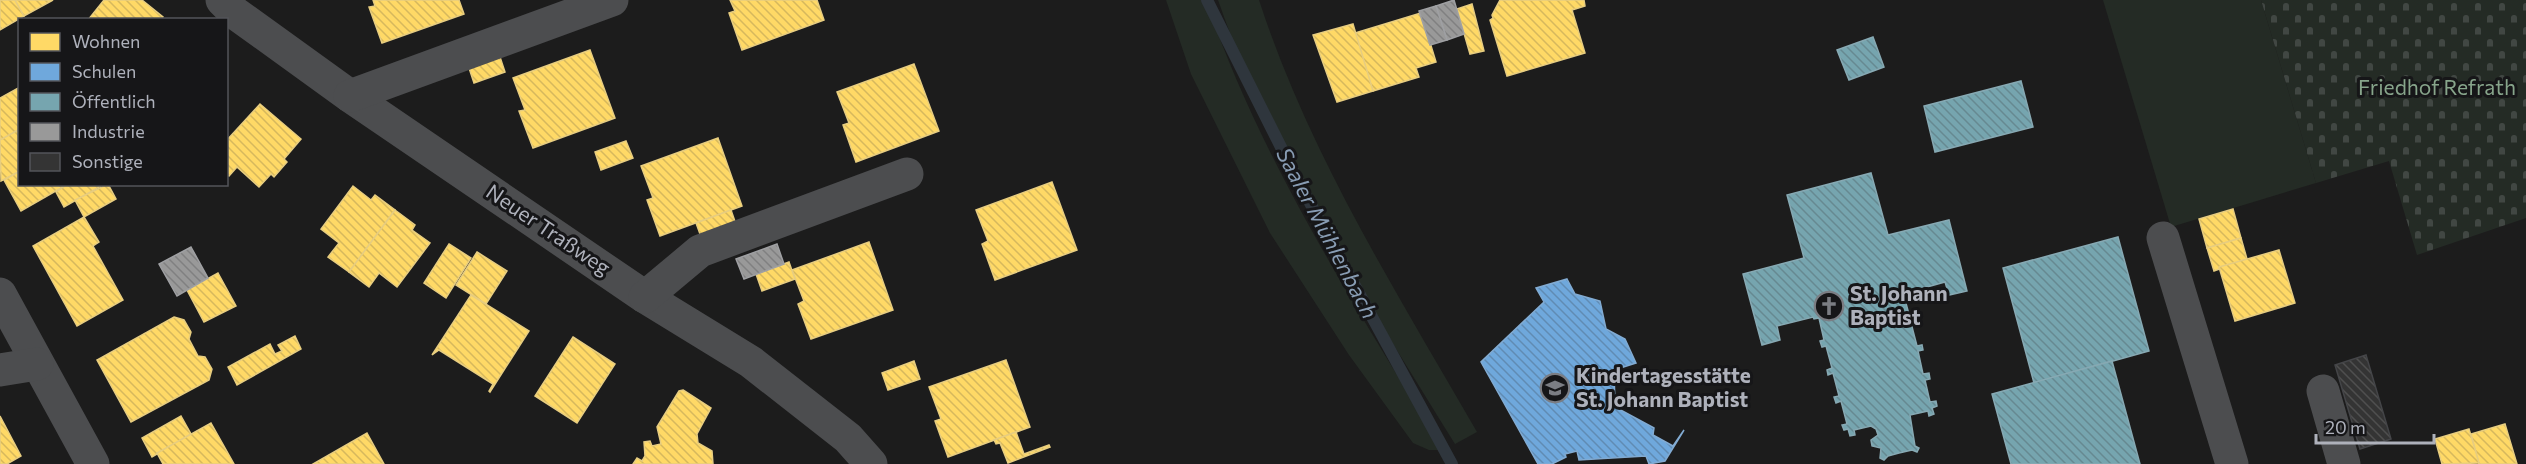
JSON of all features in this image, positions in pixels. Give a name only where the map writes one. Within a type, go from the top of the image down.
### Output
[{"type":"street","name":"Neuer Traßweg","points":[[222,0],[235,13],[350,96],[645,297],[751,362],[848,438],[872,464]]},
{"type":"street","points":[[350,96],[612,0]]},
{"type":"street","points":[[645,297],[700,251],[907,174]]},
{"type":"street","points":[[2163,238],[2232,464]]},
{"type":"street","points":[[0,294],[93,464]]},
{"type":"street","points":[[0,370],[37,364]]},
{"type":"street","points":[[2323,391],[2344,464]]},
{"type":"green space","points":[[1166,0],[1206,0],[1228,60],[1282,175],[1344,287],[1443,450],[1429,450],[1413,443],[1349,355],[1270,233],[1191,74]]},
{"type":"green space","points":[[1218,0],[1259,0],[1279,57],[1329,168],[1386,275],[1477,432],[1455,444],[1356,283],[1294,173],[1266,116],[1240,59]]},
{"type":"green space","points":[[2103,0],[2261,0],[2316,183],[2171,227]]},
{"type":"green space","name":"Friedhof Refrath","points":[[2261,0],[2526,0],[2526,218],[2417,255],[2389,161],[2316,183]]},
{"type":"building: Wohnen","points":[[0,0],[15,0],[24,16],[0,30]]},
{"type":"building: Wohnen","points":[[15,0],[53,0],[24,16]]},
{"type":"building: Wohnen","points":[[104,0],[142,0],[163,17],[162,18],[90,18]]},
{"type":"building: Wohnen","points":[[373,0],[459,0],[464,14],[382,43],[369,7],[375,6]]},
{"type":"building: Wohnen","points":[[730,0],[817,0],[824,20],[742,50],[729,13],[735,11]]},
{"type":"building: Wohnen","points":[[1500,0],[1584,0],[1585,6],[1572,10],[1585,53],[1507,76],[1490,20]]},
{"type":"building: Wohnen","points":[[1472,4],[1484,51],[1470,54],[1457,9]]},
{"type":"building: Wohnen","points":[[1421,13],[1436,62],[1416,68],[1419,77],[1373,91],[1355,33]]},
{"type":"building: Wohnen","points":[[1353,24],[1373,91],[1337,102],[1313,35]]},
{"type":"building: Wohnen","points":[[590,50],[615,118],[533,148],[519,111],[525,110],[513,78]]},
{"type":"building: Wohnen","points":[[499,54],[505,72],[474,83],[468,65]]},
{"type":"building: Wohnen","points":[[914,64],[939,131],[856,162],[843,125],[849,123],[837,92]]},
{"type":"building: Wohnen","points":[[18,88],[18,130],[0,140],[0,98]]},
{"type":"building: Wohnen","points":[[260,104],[301,139],[284,159],[287,162],[274,177],[271,174],[259,187],[237,167],[228,175],[228,139]]},
{"type":"building: Wohnen","points":[[18,130],[18,172],[1,181],[0,140]]},
{"type":"building: Wohnen","points":[[718,138],[742,206],[660,236],[647,200],[653,198],[641,166]]},
{"type":"building: Wohnen","points":[[626,141],[633,158],[601,170],[595,152]]},
{"type":"building: Wohnen","points":[[18,172],[18,186],[65,186],[21,211],[4,180]]},
{"type":"building: Wohnen","points":[[1052,182],[1077,250],[995,280],[982,244],[988,241],[976,210]]},
{"type":"building: Wohnen","points":[[65,186],[101,186],[64,207],[56,192]]},
{"type":"building: Wohnen","points":[[104,186],[109,186],[116,199],[84,217],[75,200]]},
{"type":"building: Wohnen","points":[[353,186],[371,200],[375,195],[395,210],[349,272],[328,257],[339,243],[321,229]]},
{"type":"building: Wohnen","points":[[2233,209],[2241,238],[2207,248],[2199,219]]},
{"type":"building: Wohnen","points":[[395,210],[415,225],[412,230],[430,243],[397,287],[379,273],[369,287],[349,272]]},
{"type":"building: Wohnen","points":[[731,210],[739,233],[704,245],[696,223]]},
{"type":"building: Wohnen","points":[[84,217],[99,242],[93,246],[123,300],[77,326],[33,246]]},
{"type":"building: Wohnen","points":[[2241,238],[2247,259],[2214,271],[2207,248]]},
{"type":"building: Wohnen","points":[[869,242],[893,310],[811,339],[798,304],[804,301],[792,270]]},
{"type":"building: Wohnen","points":[[449,244],[471,258],[446,298],[424,283]]},
{"type":"building: Wohnen","points":[[2279,250],[2295,303],[2235,321],[2219,267]]},
{"type":"building: Wohnen","points":[[477,252],[507,271],[486,304],[456,285]]},
{"type":"building: Wohnen","points":[[789,262],[795,279],[762,291],[756,274]]},
{"type":"building: Wohnen","points":[[218,273],[236,306],[204,322],[187,290]]},
{"type":"building: Wohnen","points":[[471,295],[529,331],[490,392],[493,384],[439,350],[432,355]]},
{"type":"building: Wohnen","points":[[174,317],[184,320],[191,332],[189,339],[198,356],[205,357],[212,369],[209,380],[131,422],[97,360]]},
{"type":"building: Wohnen","points":[[295,336],[301,349],[237,385],[228,367],[270,344],[275,354],[282,351],[278,345]]},
{"type":"building: Wohnen","points":[[573,337],[615,364],[577,423],[535,396]]},
{"type":"building: Wohnen","points":[[1006,360],[1030,427],[948,457],[935,421],[941,419],[929,387]]},
{"type":"building: Wohnen","points":[[914,361],[920,379],[888,390],[882,373]]},
{"type":"building: Wohnen","points":[[683,390],[711,408],[697,434],[698,443],[712,451],[713,464],[633,464],[637,458],[642,461],[645,456],[644,442],[650,441],[652,446],[661,444],[657,427],[679,391]]},
{"type":"building: Wohnen","points":[[0,416],[21,456],[7,464],[0,464]]},
{"type":"building: Wohnen","points":[[181,416],[191,434],[152,457],[142,438]]},
{"type":"building: Wohnen","points":[[211,423],[234,464],[163,464],[157,453]]},
{"type":"building: Wohnen","points":[[2505,424],[2517,464],[2479,464],[2471,434]]},
{"type":"building: Wohnen","points":[[2469,429],[2479,463],[2442,464],[2435,439]]},
{"type":"building: Wohnen","points":[[1016,432],[1024,454],[1049,445],[1050,447],[1008,463],[1000,443],[996,444],[994,440]]},
{"type":"building: Wohnen","points":[[367,433],[384,464],[313,464]]},
{"type":"building: Schulen","name":"Kindertagesstätte St. Johann Baptist","points":[[1567,279],[1575,294],[1600,301],[1606,329],[1625,339],[1636,363],[1614,370],[1615,407],[1654,428],[1653,435],[1673,446],[1684,430],[1665,461],[1649,464],[1646,456],[1579,460],[1577,451],[1565,454],[1566,457],[1552,464],[1538,464],[1481,362],[1544,302],[1536,288]]},
{"type":"building: Öffentlich","points":[[1873,37],[1884,67],[1849,80],[1837,50]]},
{"type":"building: Öffentlich","points":[[2021,81],[2033,127],[1935,152],[1924,106]]},
{"type":"building: Öffentlich","name":"St. Johann Baptist","points":[[1871,173],[1888,235],[1949,220],[1967,291],[1949,295],[1945,282],[1909,292],[1904,296],[1910,318],[1915,317],[1916,322],[1911,323],[1917,346],[1922,345],[1923,350],[1918,351],[1923,374],[1929,373],[1930,379],[1925,380],[1930,402],[1936,401],[1937,406],[1932,408],[1934,414],[1929,416],[1928,411],[1910,415],[1915,446],[1919,448],[1917,452],[1912,450],[1899,453],[1888,456],[1884,460],[1880,458],[1881,448],[1872,446],[1871,440],[1878,435],[1876,429],[1871,426],[1854,430],[1855,435],[1850,436],[1848,429],[1844,430],[1842,425],[1847,424],[1841,401],[1836,403],[1834,397],[1839,396],[1833,373],[1828,375],[1827,370],[1832,368],[1826,346],[1822,347],[1820,341],[1824,340],[1819,318],[1814,319],[1813,317],[1777,326],[1780,340],[1762,345],[1743,274],[1804,258],[1787,195]]},
{"type":"building: Öffentlich","points":[[2118,237],[2149,351],[2034,383],[2003,268]]},
{"type":"building: Öffentlich","points":[[2112,361],[2140,464],[2011,464],[1992,394]]},
{"type":"building: Industrie","points":[[1454,0],[1464,34],[1447,40],[1436,6]]},
{"type":"building: Industrie","points":[[1436,6],[1447,40],[1430,45],[1419,11]]},
{"type":"building: Industrie","points":[[777,244],[784,264],[744,279],[736,259]]},
{"type":"building: Industrie","points":[[191,247],[208,278],[177,296],[159,264]]},
{"type":"building: Sonstige","points":[[2366,355],[2391,439],[2360,449],[2335,365]]},
{"type":"waterway","name":"Saaler Mühlenbach","points":[[1207,0],[1297,179],[1452,464]]},
{"type":"place","name":"St. Johann Baptist","points":[[1829,306]]},
{"type":"place","name":"Kindertagesstätte St. Johann Baptist","points":[[1555,388]]}]
